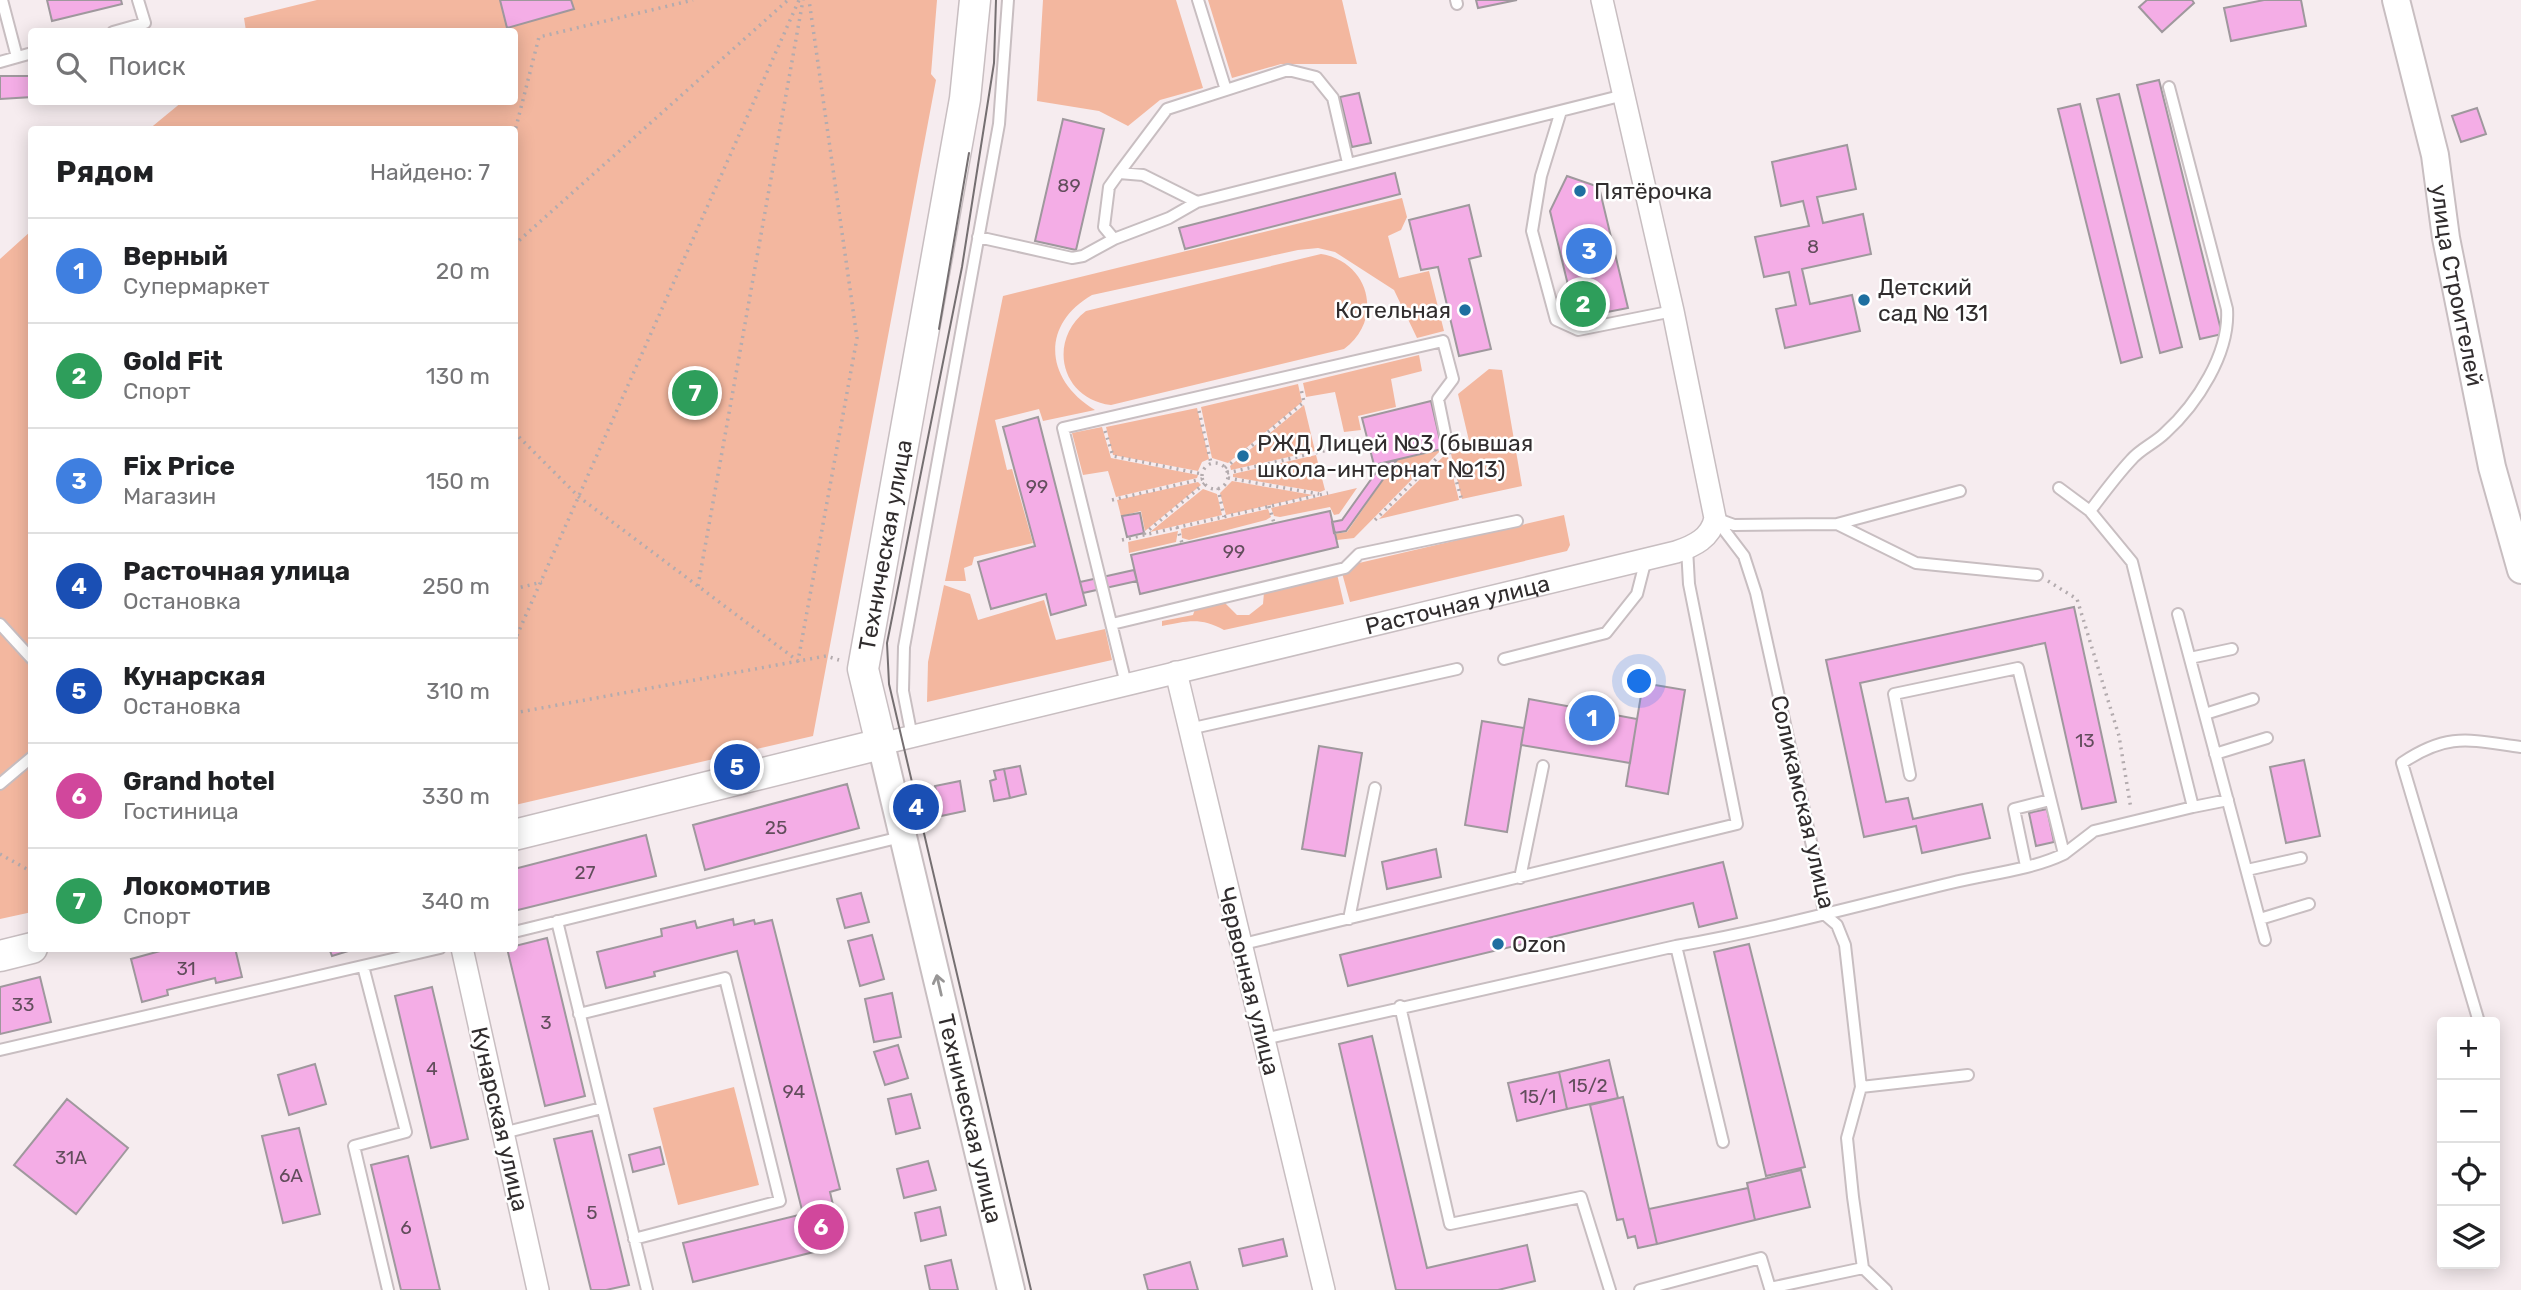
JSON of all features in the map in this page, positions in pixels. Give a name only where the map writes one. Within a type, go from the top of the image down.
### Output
[{"type":"main road","name":"Техническая улица","points":[[881,744],[863,669],[965,99],[975,0]]},
{"type":"main road","name":"Расточная улица","points":[[518,834],[881,744]]},
{"type":"main road","points":[[0,956],[28,949]]},
{"type":"street","name":"Соликамская улица","points":[[1602,0],[1673,310],[1715,518]]},
{"type":"street","name":"улица Строителей","points":[[2396,0],[2435,155],[2446,238],[2492,467],[2521,570]]},
{"type":"street","points":[[1695,543],[1713,528],[1715,518]]},
{"type":"street","name":"Расточная улица","points":[[881,744],[1646,559],[1695,543]]},
{"type":"street","name":"Червонная улица","points":[[1175,672],[1324,1290]]},
{"type":"street","name":"Техническая улица","points":[[881,744],[1011,1290]]},
{"type":"street","name":"Кунарская улица","points":[[463,952],[538,1290]]},
{"type":"lane","points":[[2,0],[17,57]]},
{"type":"lane","points":[[127,28],[145,23],[138,0]]},
{"type":"lane","points":[[912,737],[903,691],[904,647],[999,124],[1008,0]]},
{"type":"lane","points":[[1198,0],[1226,90]]},
{"type":"lane","points":[[0,62],[28,54]]},
{"type":"lane","points":[[1114,239],[1104,227],[1109,187],[1167,109],[1288,70],[1316,77],[1333,98],[1348,163]]},
{"type":"lane","points":[[2090,511],[2133,457],[2167,432],[2188,408],[2207,379],[2226,334],[2227,309],[2169,87]]},
{"type":"lane","points":[[978,237],[1072,258],[1083,256],[1114,239],[1170,218],[1197,202],[1624,95]]},
{"type":"lane","points":[[1561,111],[1541,176],[1532,231],[1556,320],[1578,330],[1673,310]]},
{"type":"lane","points":[[1119,173],[1143,175],[1197,202]]},
{"type":"lane","points":[[1126,684],[1063,428],[1443,341],[1453,379],[1438,399],[1448,448]]},
{"type":"lane","points":[[2059,488],[2090,511],[2132,562],[2140,582],[2193,807]]},
{"type":"lane","points":[[1715,518],[1734,525],[1837,524],[1960,491]]},
{"type":"lane","name":"Соликамская улица","points":[[1715,518],[1744,556],[1756,593],[1818,873],[1824,914],[1837,925],[1845,945],[1861,1087],[1847,1138],[1863,1268]]},
{"type":"lane","points":[[1112,624],[1345,568],[1359,554],[1517,521]]},
{"type":"lane","points":[[1837,524],[1916,563],[2037,575]]},
{"type":"lane","points":[[1239,945],[1737,824],[1689,584],[1695,543]]},
{"type":"lane","points":[[1504,659],[1606,633],[1637,594],[1646,559]]},
{"type":"lane","points":[[2178,614],[2265,940]]},
{"type":"lane","points":[[0,624],[28,655]]},
{"type":"lane","points":[[2190,658],[2232,649]]},
{"type":"lane","points":[[1910,775],[1894,694],[2018,668],[2064,854]]},
{"type":"lane","points":[[1189,729],[1457,670]]},
{"type":"lane","points":[[2205,714],[2253,699]]},
{"type":"lane","points":[[2216,754],[2267,738]]},
{"type":"lane","points":[[2478,1017],[2402,763],[2424,748],[2458,738],[2521,747]]},
{"type":"lane","points":[[0,784],[28,760]]},
{"type":"lane","points":[[1520,877],[1543,766]]},
{"type":"lane","points":[[1349,919],[1375,788]]},
{"type":"lane","points":[[2026,866],[2014,809],[2050,800]]},
{"type":"lane","points":[[1264,1039],[1400,1006],[1676,946],[1762,932],[1824,914],[2026,866],[2064,854],[2094,831],[2228,800]]},
{"type":"lane","points":[[518,931],[904,836]]},
{"type":"lane","points":[[2247,870],[2301,858]]},
{"type":"lane","points":[[2260,919],[2309,904]]},
{"type":"lane","points":[[557,921],[647,1290]]},
{"type":"lane","points":[[1676,946],[1723,1142]]},
{"type":"lane","points":[[0,1050],[423,952]]},
{"type":"lane","points":[[363,966],[406,1132],[354,1146],[388,1290]]},
{"type":"lane","points":[[579,1014],[725,978],[780,1201],[634,1239]]},
{"type":"lane","points":[[1400,1006],[1450,1224],[1581,1196],[1610,1290]]},
{"type":"lane","points":[[1861,1087],[1968,1075]]},
{"type":"lane","points":[[503,1133],[602,1108]]},
{"type":"lane","points":[[1640,1290],[1761,1258],[1770,1288],[1863,1268],[1886,1290]]},
{"type":"path","points":[[516,126],[539,37],[693,0]]},
{"type":"path","points":[[518,241],[788,0]]},
{"type":"path","points":[[518,633],[804,0]]},
{"type":"path","points":[[698,586],[804,0]]},
{"type":"path","points":[[798,661],[857,338],[804,0]]},
{"type":"path","points":[[1224,517],[1218,488],[1227,473],[1304,402],[1298,375]]},
{"type":"path","points":[[1143,536],[1203,479],[1211,463],[1196,398]]},
{"type":"path","points":[[1101,419],[1113,456],[1203,479],[1218,488]]},
{"type":"path","points":[[518,436],[579,497],[798,661]]},
{"type":"path","points":[[1227,473],[1358,443]]},
{"type":"path","points":[[1375,520],[1448,448],[1462,501]]},
{"type":"path","points":[[1211,463],[1227,473],[1321,494]]},
{"type":"path","points":[[1112,500],[1203,479]]},
{"type":"path","points":[[1122,540],[1328,493]]},
{"type":"path","points":[[1269,506],[1274,523]]},
{"type":"path","points":[[1177,527],[1182,544]]},
{"type":"path","points":[[2037,575],[2077,599],[2119,736],[2133,820]]},
{"type":"path","points":[[518,588],[542,582]]},
{"type":"path","points":[[518,712],[827,656],[839,660]]},
{"type":"path","points":[[0,854],[28,870]]},
{"type":"shaded area","points":[[317,0],[937,0],[931,74],[936,80],[813,736],[518,804],[518,126],[153,126],[178,105],[518,105],[518,28],[246,28],[244,18]]},
{"type":"shaded area","points":[[1043,0],[1176,0],[1203,88],[1160,100],[1128,126],[1099,111],[1037,101]]},
{"type":"shaded area","points":[[1208,0],[1342,0],[1357,64],[1281,64],[1232,78]]},
{"type":"shaded area","points":[[1402,198],[1407,217],[1401,230],[1388,236],[1399,278],[1429,271],[1444,331],[1417,338],[1394,290],[1335,252],[1318,248],[1298,250],[1092,295],[1075,307],[1064,321],[1057,337],[1055,352],[1058,368],[1066,384],[1078,398],[1095,410],[1043,421],[1039,409],[995,420],[1007,470],[1012,469],[1033,543],[974,557],[972,565],[964,568],[966,581],[945,581],[1003,296]]},
{"type":"shaded area","points":[[28,234],[28,913],[0,919],[0,259]]},
{"type":"shaded area","points":[[1321,254],[1338,259],[1351,268],[1366,294],[1364,323],[1357,337],[1344,349],[1111,405],[1094,400],[1081,392],[1071,381],[1065,367],[1066,338],[1074,323],[1086,311]]},
{"type":"shaded area","points":[[1419,355],[1422,371],[1391,379],[1396,407],[1358,416],[1361,430],[1344,432],[1335,392],[1306,397],[1303,383]]},
{"type":"shaded area","points":[[1489,369],[1502,370],[1522,486],[1462,499],[1450,450],[1470,445],[1458,394]]},
{"type":"shaded area","points":[[1298,384],[1302,402],[1228,463],[1212,458],[1201,407]]},
{"type":"shaded area","points":[[1304,405],[1315,451],[1231,470],[1230,466]]},
{"type":"shaded area","points":[[1197,408],[1209,459],[1202,462],[1198,471],[1113,455],[1106,427]]},
{"type":"shaded area","points":[[1102,427],[1111,458],[1198,475],[1197,478],[1116,497],[1108,471],[1083,475],[1072,433]]},
{"type":"shaded area","points":[[1441,450],[1354,538],[1337,540],[1335,534],[1347,532],[1397,460]]},
{"type":"shaded area","points":[[1447,453],[1459,500],[1379,519]]},
{"type":"shaded area","points":[[1316,455],[1325,490],[1320,492],[1233,477],[1233,474]]},
{"type":"shaded area","points":[[1232,481],[1313,495],[1226,515],[1220,493]]},
{"type":"shaded area","points":[[1198,482],[1201,485],[1145,531],[1141,511],[1121,516],[1117,500]]},
{"type":"shaded area","points":[[1357,488],[1339,514],[1334,515],[1330,507],[1280,517],[1274,516],[1271,508]]},
{"type":"shaded area","points":[[1203,489],[1217,494],[1222,515],[1150,532]]},
{"type":"shaded area","points":[[1268,509],[1271,517],[1266,520],[1189,540],[1182,538],[1181,529]]},
{"type":"shaded area","points":[[1564,515],[1570,545],[1567,551],[1350,602],[1342,573],[1359,563]]},
{"type":"shaded area","points":[[1178,531],[1176,542],[1129,553],[1128,542]]},
{"type":"shaded area","points":[[1337,574],[1344,604],[1224,630],[1201,622],[1162,626],[1162,621],[1193,615],[1195,609],[1223,601],[1237,615],[1249,615],[1263,604],[1264,592]]},
{"type":"shaded area","points":[[944,585],[970,594],[978,620],[1044,600],[1056,640],[1105,629],[1112,660],[927,702],[928,662]]},
{"type":"shaded area","points":[[734,1087],[759,1185],[678,1205],[653,1108]]},
{"type":"building","points":[[47,0],[121,0],[122,4],[52,21]]},
{"type":"building","points":[[500,0],[571,0],[574,9],[507,28]]},
{"type":"building","points":[[1476,0],[1517,0],[1478,8]]},
{"type":"building","points":[[2147,0],[2192,0],[2194,3],[2162,32],[2139,7]]},
{"type":"building","points":[[2264,0],[2301,0],[2306,26],[2231,41],[2224,8]]},
{"type":"building","points":[[0,76],[28,76],[28,97],[0,99]]},
{"type":"building","points":[[2159,80],[2222,334],[2200,339],[2137,85]]},
{"type":"building","points":[[1359,93],[1371,143],[1352,147],[1340,97]]},
{"type":"building","points":[[2119,94],[2182,347],[2160,353],[2097,99]]},
{"type":"building","points":[[2080,104],[2142,357],[2121,363],[2058,109]]},
{"type":"building","points":[[2477,108],[2486,134],[2461,142],[2452,116]]},
{"type":"building","points":[[1063,119],[1104,129],[1076,250],[1035,241]]},
{"type":"building","points":[[1847,145],[1856,189],[1817,197],[1823,223],[1863,214],[1871,254],[1802,269],[1810,304],[1852,295],[1860,331],[1785,348],[1776,309],[1796,305],[1789,272],[1764,277],[1755,237],[1809,226],[1803,201],[1781,206],[1772,162]]},
{"type":"building","points":[[1395,173],[1400,194],[1185,249],[1179,228]]},
{"type":"building","points":[[1567,176],[1599,187],[1628,308],[1576,318],[1550,211]]},
{"type":"building","name":"Котельная","points":[[1469,205],[1481,256],[1469,259],[1491,349],[1459,356],[1438,267],[1421,270],[1409,220]]},
{"type":"building","points":[[1431,401],[1442,449],[1374,465],[1362,418]]},
{"type":"building","points":[[1038,417],[1086,605],[1051,615],[1046,594],[991,609],[978,562],[1035,546],[1003,427]]},
{"type":"building","points":[[1397,460],[1346,531],[1334,533],[1332,522],[1342,520],[1382,464]]},
{"type":"building","points":[[1330,511],[1338,547],[1140,594],[1131,555]]},
{"type":"building","points":[[1140,513],[1144,533],[1127,537],[1122,516]]},
{"type":"building","points":[[1134,570],[1137,581],[1083,593],[1080,582]]},
{"type":"building","points":[[2074,607],[2116,802],[2082,809],[2045,643],[1860,683],[1886,802],[1908,798],[1913,819],[1982,804],[1990,838],[1922,853],[1916,826],[1864,837],[1826,660]]},
{"type":"building","points":[[1643,683],[1685,690],[1668,794],[1626,786]]},
{"type":"building","points":[[1529,699],[1637,719],[1630,763],[1521,745]]},
{"type":"building","points":[[1482,721],[1524,728],[1507,832],[1465,825]]},
{"type":"building","points":[[1319,746],[1362,753],[1345,856],[1302,849]]},
{"type":"building","points":[[2304,760],[2320,836],[2286,843],[2270,767]]},
{"type":"building","points":[[1020,766],[1026,794],[1010,798],[1004,769]]},
{"type":"building","points":[[1004,769],[1010,798],[994,801],[990,781],[996,779],[994,771]]},
{"type":"building","points":[[960,781],[965,811],[941,816],[935,786]]},
{"type":"building","points":[[847,784],[859,828],[705,870],[693,825]]},
{"type":"building","points":[[2047,809],[2054,842],[2036,846],[2029,813]]},
{"type":"building","points":[[646,835],[656,876],[518,910],[518,868]]},
{"type":"building","points":[[1436,849],[1441,877],[1387,889],[1382,862]]},
{"type":"building","points":[[1723,862],[1737,918],[1699,927],[1693,903],[1348,986],[1340,955]]},
{"type":"building","points":[[861,893],[869,922],[845,928],[837,899]]},
{"type":"building","points":[[733,919],[734,925],[754,920],[755,924],[772,920],[840,1189],[830,1192],[836,1218],[832,1219],[836,1233],[831,1234],[834,1247],[693,1282],[683,1243],[803,1214],[737,951],[654,972],[655,976],[606,988],[597,952],[662,936],[661,929],[695,921],[697,928]]},
{"type":"building","points":[[872,935],[884,979],[860,986],[848,941]]},
{"type":"building","points":[[547,938],[585,1096],[545,1106],[508,952],[518,952],[518,945]]},
{"type":"building","points":[[1749,944],[1805,1167],[1766,1176],[1714,952]]},
{"type":"building","points":[[156,952],[236,952],[242,977],[216,983],[215,978],[167,990],[168,995],[142,1002],[131,959]]},
{"type":"building","points":[[40,977],[51,1022],[0,1034],[0,987]]},
{"type":"building","points":[[432,987],[468,1139],[431,1148],[395,996]]},
{"type":"building","points":[[892,993],[901,1037],[874,1042],[865,999]]},
{"type":"building","points":[[1372,1036],[1427,1268],[1527,1245],[1535,1281],[1498,1290],[1396,1290],[1339,1044]]},
{"type":"building","points":[[898,1045],[908,1078],[885,1085],[874,1052]]},
{"type":"building","points":[[1609,1060],[1618,1098],[1567,1109],[1559,1072]]},
{"type":"building","points":[[315,1064],[326,1104],[289,1115],[278,1075]]},
{"type":"building","points":[[1559,1072],[1567,1109],[1517,1121],[1508,1083]]},
{"type":"building","points":[[911,1094],[920,1128],[896,1134],[888,1099]]},
{"type":"building","points":[[1623,1097],[1657,1244],[1638,1248],[1635,1236],[1628,1238],[1623,1219],[1617,1220],[1590,1105]]},
{"type":"building","points":[[67,1099],[128,1148],[76,1214],[14,1165]]},
{"type":"building","points":[[299,1128],[320,1214],[283,1223],[262,1136]]},
{"type":"building","points":[[592,1131],[629,1285],[606,1290],[591,1290],[554,1139]]},
{"type":"building","points":[[660,1147],[664,1164],[633,1172],[629,1155]]},
{"type":"building","points":[[408,1156],[440,1290],[401,1290],[371,1165]]},
{"type":"building","points":[[928,1161],[936,1190],[904,1198],[897,1169]]},
{"type":"building","points":[[1801,1170],[1810,1207],[1755,1220],[1747,1183]]},
{"type":"building","points":[[1748,1188],[1755,1220],[1657,1244],[1649,1209]]},
{"type":"building","points":[[940,1207],[946,1235],[921,1241],[915,1213]]},
{"type":"building","points":[[1283,1239],[1287,1256],[1243,1266],[1239,1249]]},
{"type":"building","points":[[951,1260],[958,1290],[930,1290],[925,1266]]},
{"type":"building","points":[[1190,1262],[1198,1290],[1148,1290],[1144,1275]]},
{"type":"tram line","points":[[996,0],[994,63],[962,267],[887,643],[889,684],[1031,1290]]},
{"type":"tram line","points":[[939,329],[969,153]]},
{"type":"place","name":"Пятёрочка","points":[[1580,191]]},
{"type":"place","name":"Fix Price","points":[[1589,251]]},
{"type":"place","name":"Детский сад № 131","points":[[1864,300]]},
{"type":"place","name":"Gold Fit","points":[[1583,304]]},
{"type":"place","name":"Котельная","points":[[1465,310]]},
{"type":"place","name":"Локомотив","points":[[695,393]]},
{"type":"place","name":"РЖД Лицей №3 (бывшая школа-интернат №13)","points":[[1243,456]]},
{"type":"place","name":"Верный","points":[[1592,718]]},
{"type":"place","name":"Кунарская","points":[[737,767]]},
{"type":"place","name":"Расточная улица","points":[[916,807]]},
{"type":"place","name":"Ozon","points":[[1498,944]]},
{"type":"place","name":"Grand hotel","points":[[821,1227]]}]
